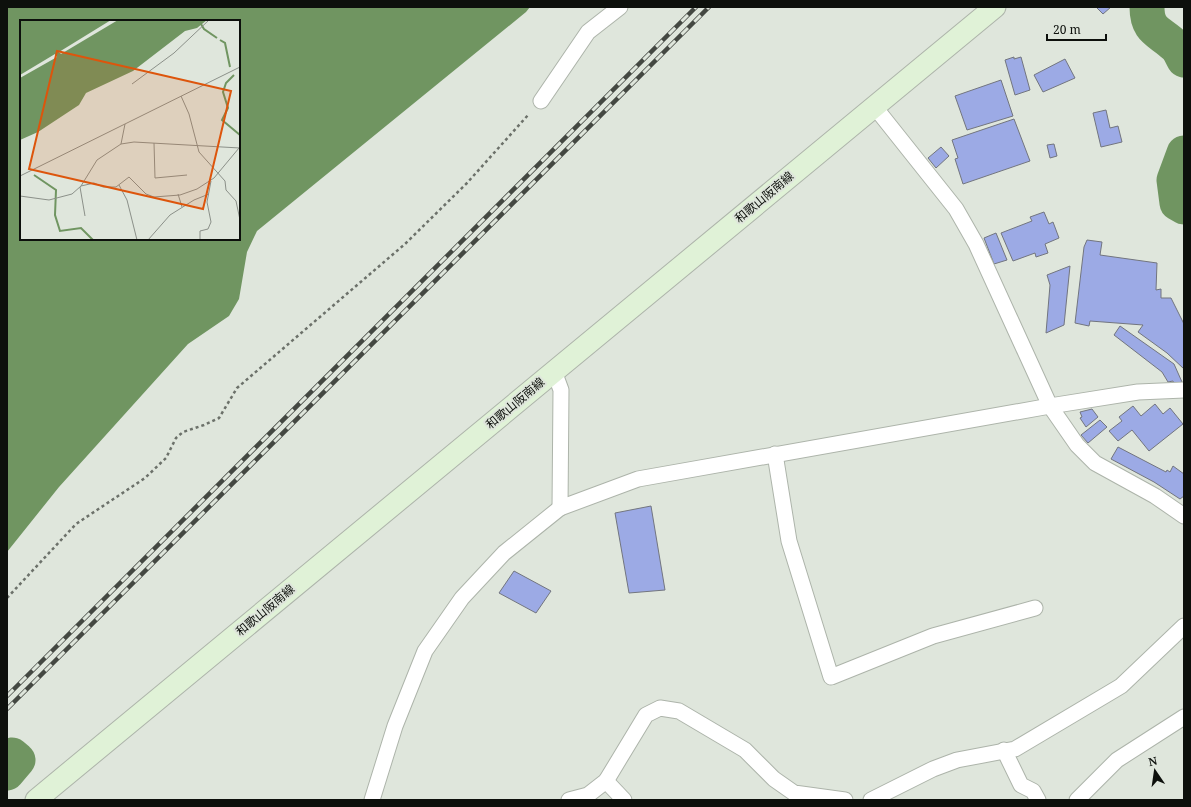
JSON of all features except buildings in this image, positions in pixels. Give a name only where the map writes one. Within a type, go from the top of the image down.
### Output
[{"type":"main road","name":"和歌山阪南線","points":[[36,800],[995,7]]},
{"type":"street","points":[[541,101],[588,32],[620,7]]},
{"type":"street","points":[[874,106],[956,209],[976,244],[1050,406],[1077,445],[1095,463],[1155,496],[1184,516]]},
{"type":"street","points":[[554,371],[561,390],[560,508]]},
{"type":"street","points":[[372,800],[395,726],[425,651],[462,598],[504,552],[560,508],[638,478],[1050,406],[1138,392],[1184,390]]},
{"type":"street","points":[[775,454],[789,541],[831,677],[933,636],[1035,608]]},
{"type":"street","points":[[871,800],[933,769],[957,760],[1015,749],[1121,686],[1184,626]]},
{"type":"street","points":[[569,800],[588,795],[606,781],[646,715],[660,708],[679,711],[745,750],[774,779],[794,793],[845,800]]},
{"type":"street","points":[[1077,800],[1117,760],[1184,717]]},
{"type":"street","points":[[1004,750],[1021,785],[1033,791],[1038,800]]},
{"type":"street","points":[[606,781],[624,800]]},
{"type":"path","points":[[7,598],[76,524],[145,478],[166,458],[176,438],[183,432],[219,418],[237,388],[405,244],[467,183],[541,101]]},
{"type":"shaded area","points":[[7,7],[530,7],[526,12],[257,231],[247,252],[239,299],[229,316],[188,344],[59,487],[7,552]]},
{"type":"waterway","points":[[1147,7],[1149,22],[1155,30],[1179,50],[1184,60]]},
{"type":"waterway","points":[[1184,153],[1174,180],[1177,203],[1184,207]]},
{"type":"waterway","points":[[7,773],[18,760],[12,755]]},
{"type":"railway","points":[[7,696],[696,7]]},
{"type":"railway","points":[[7,709],[709,7]]}]
